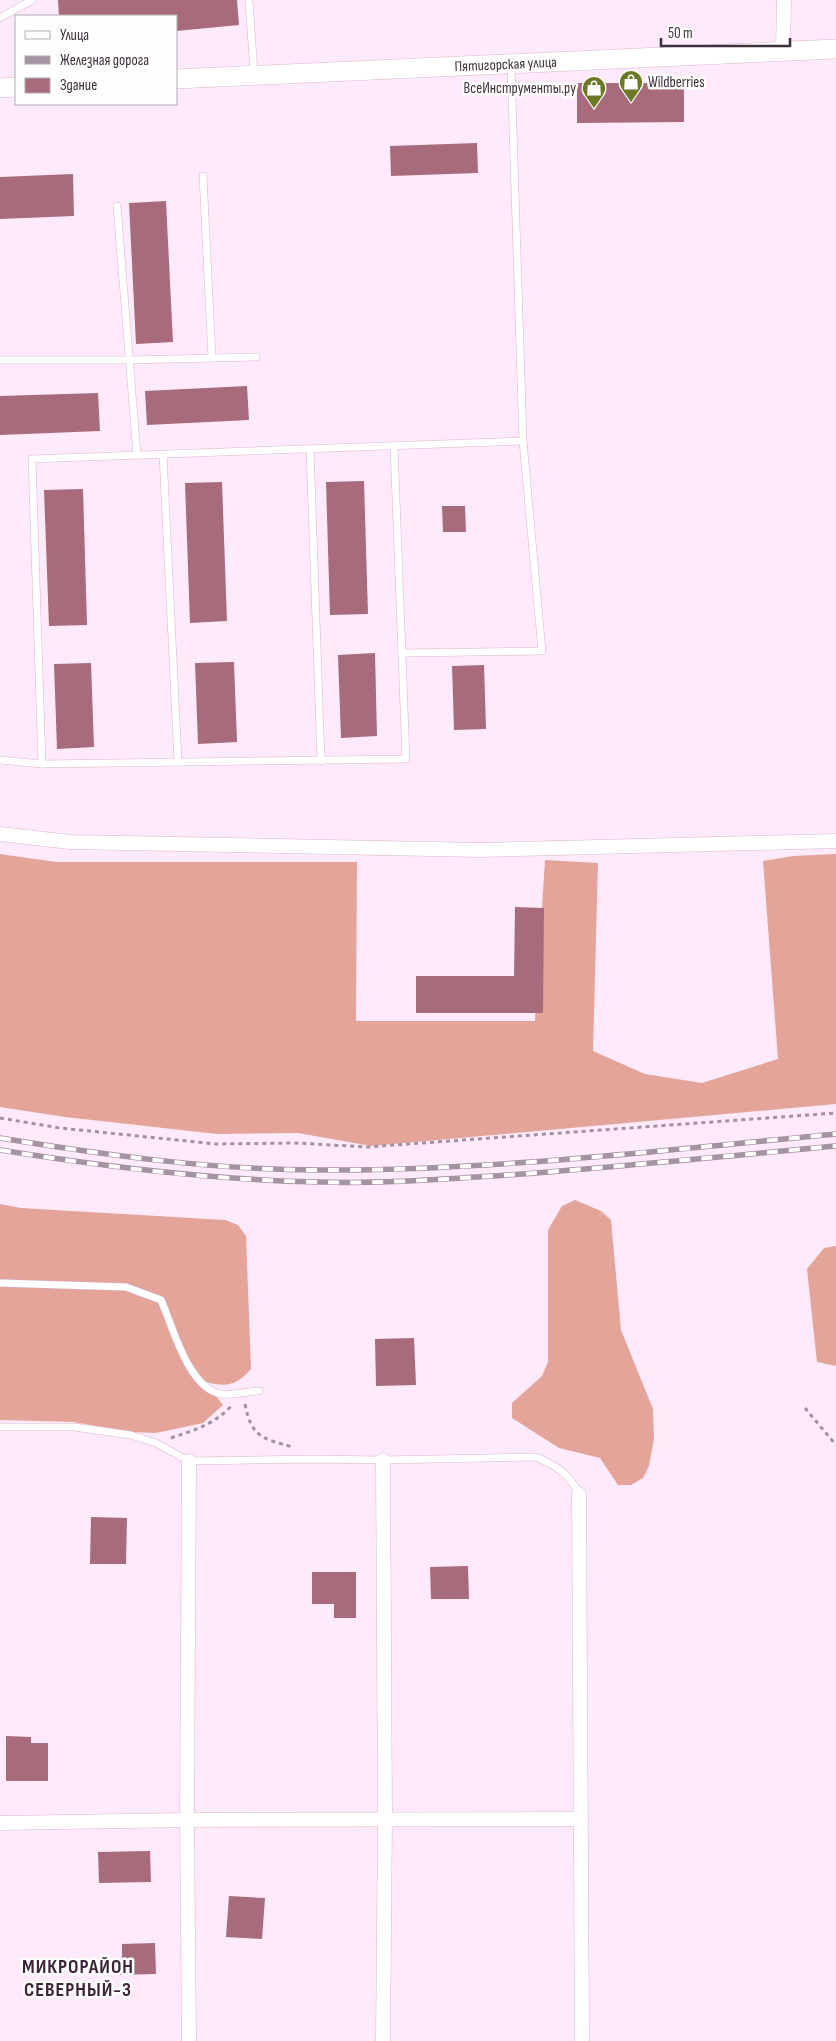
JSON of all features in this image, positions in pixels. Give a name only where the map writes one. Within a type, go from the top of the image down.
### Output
[{"type":"main road","name":"Пятигорская улица","points":[[178,79],[836,49]]},
{"type":"main road","points":[[0,88],[15,87]]},
{"type":"street","points":[[783,51],[784,0]]},
{"type":"street","points":[[0,834],[70,842],[481,850],[836,841]]},
{"type":"street","points":[[383,1460],[385,1819],[383,2041]]},
{"type":"street","points":[[189,1461],[187,1820],[189,2041]]},
{"type":"street","points":[[579,1494],[582,2041]]},
{"type":"street","points":[[0,1823],[187,1820],[581,1819]]},
{"type":"lane","points":[[0,18],[32,0]]},
{"type":"lane","points":[[249,0],[254,74]]},
{"type":"lane","points":[[402,653],[542,651],[524,441],[511,63]]},
{"type":"lane","points":[[203,176],[212,358]]},
{"type":"lane","points":[[117,206],[137,455]]},
{"type":"lane","points":[[0,360],[129,360],[256,357]]},
{"type":"lane","points":[[42,764],[32,459],[524,441]]},
{"type":"lane","points":[[0,760],[42,764],[406,759],[394,446]]},
{"type":"lane","points":[[310,449],[321,761]]},
{"type":"lane","points":[[163,454],[178,762]]},
{"type":"lane","points":[[0,1284],[126,1287],[144,1292],[161,1300],[192,1372],[204,1385],[221,1394],[260,1390]]},
{"type":"lane","points":[[0,1427],[74,1427],[131,1435],[156,1443],[189,1461],[537,1457],[558,1468],[572,1479],[579,1494]]},
{"type":"path","points":[[0,1118],[60,1128],[216,1144],[296,1143],[367,1147],[836,1113]]},
{"type":"path","points":[[156,1443],[205,1426],[225,1413],[243,1392]]},
{"type":"path","points":[[243,1392],[248,1419],[252,1428],[261,1436],[296,1447],[313,1459]]},
{"type":"path","points":[[805,1408],[836,1445]]},
{"type":"shaded area","points":[[0,854],[56,862],[357,862],[356,1021],[535,1021],[545,860],[598,863],[593,1051],[645,1074],[702,1083],[778,1059],[763,861],[793,856],[836,854],[836,1104],[371,1146],[298,1133],[217,1134],[65,1117],[0,1107]]},
{"type":"shaded area","points":[[575,1200],[601,1211],[611,1220],[621,1330],[653,1409],[654,1439],[649,1466],[643,1478],[631,1485],[618,1485],[600,1458],[559,1448],[512,1418],[512,1403],[542,1376],[548,1362],[548,1230],[562,1206]]},
{"type":"shaded area","points":[[0,1204],[21,1208],[225,1220],[238,1225],[246,1236],[251,1369],[241,1379],[231,1384],[205,1382],[223,1405],[203,1423],[156,1433],[132,1432],[73,1422],[0,1420]]},
{"type":"shaded area","points":[[836,1246],[836,1366],[817,1362],[807,1269],[824,1248]]},
{"type":"building","points":[[58,0],[237,0],[239,25],[178,31],[178,15],[59,15]]},
{"type":"building","name":"Wildberries","points":[[577,83],[684,83],[684,122],[577,123]]},
{"type":"building","points":[[477,143],[478,173],[391,176],[390,146]]},
{"type":"building","points":[[73,174],[74,216],[0,219],[0,177]]},
{"type":"building","points":[[166,201],[173,342],[136,344],[129,203]]},
{"type":"building","points":[[247,386],[249,420],[147,425],[145,391]]},
{"type":"building","points":[[98,393],[100,431],[0,435],[0,396]]},
{"type":"building","points":[[364,481],[368,614],[330,615],[326,482]]},
{"type":"building","points":[[222,482],[227,621],[190,623],[185,483]]},
{"type":"building","points":[[83,489],[87,625],[49,626],[44,490]]},
{"type":"building","points":[[442,506],[465,506],[466,532],[443,532]]},
{"type":"building","points":[[375,653],[377,736],[341,738],[338,655]]},
{"type":"building","points":[[234,662],[237,742],[198,744],[195,663]]},
{"type":"building","points":[[91,663],[94,747],[57,749],[54,664]]},
{"type":"building","points":[[484,665],[486,729],[454,730],[452,666]]},
{"type":"building","points":[[515,907],[544,908],[543,1013],[416,1013],[416,976],[514,976]]},
{"type":"building","points":[[414,1338],[416,1385],[376,1386],[375,1339]]},
{"type":"building","points":[[91,1517],[127,1518],[126,1564],[90,1564]]},
{"type":"building","points":[[468,1566],[469,1599],[431,1599],[430,1567]]},
{"type":"building","points":[[312,1572],[356,1572],[356,1618],[334,1618],[334,1604],[312,1604]]},
{"type":"building","points":[[6,1736],[31,1737],[31,1743],[48,1743],[48,1781],[6,1781]]},
{"type":"building","points":[[150,1851],[151,1882],[99,1883],[98,1852]]},
{"type":"building","points":[[229,1896],[265,1898],[262,1939],[226,1937]]},
{"type":"building","points":[[155,1943],[156,1974],[113,1975],[113,1959],[122,1959],[122,1944]]},
{"type":"railway","points":[[0,1138],[159,1160],[239,1167],[319,1170],[449,1167],[513,1163],[642,1153],[836,1134]]},
{"type":"railway","points":[[0,1150],[119,1167],[239,1179],[366,1182],[508,1175],[836,1146]]},
{"type":"place","name":"Wildberries","points":[[631,103]]},
{"type":"place","name":"ВсеИнструменты.ру","points":[[594,109]]},
{"type":"district","name":"МИКРОРАЙОН СЕВЕРНЫЙ-3","points":[[78,1978]]}]
